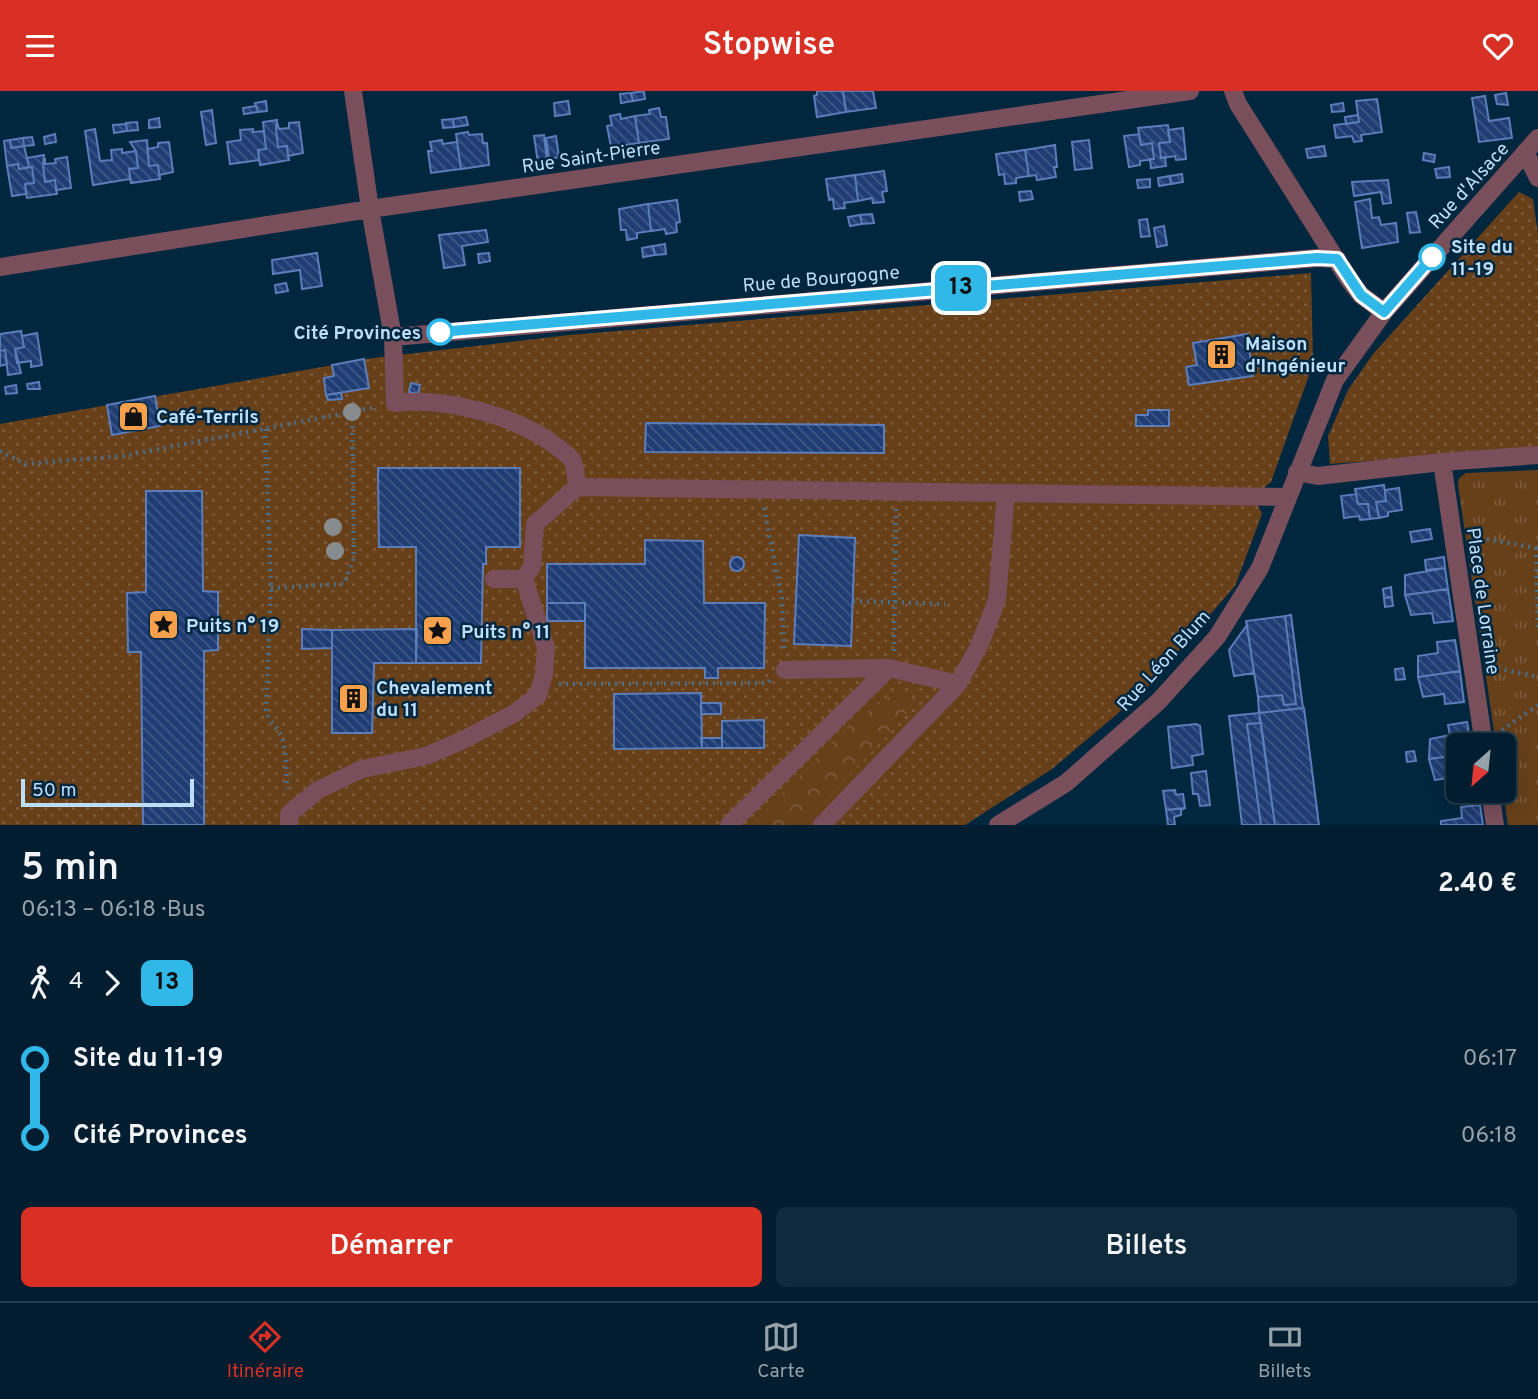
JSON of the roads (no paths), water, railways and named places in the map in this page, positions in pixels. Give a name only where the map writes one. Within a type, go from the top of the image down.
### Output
[{"type":"street","points":[[354,91],[370,209],[393,337],[395,403],[420,400],[472,410],[527,427],[549,440],[572,460],[577,487]]},
{"type":"street","name":"Rue Saint-Pierre","points":[[0,268],[1094,98],[1190,91]]},
{"type":"street","points":[[1233,91],[1238,104],[1361,295],[1384,312]]},
{"type":"street","name":"Rue d'Alsace","points":[[1297,472],[1335,380],[1384,312],[1538,138]]},
{"type":"street","points":[[1525,152],[1538,178]]},
{"type":"street","name":"Rue de Bourgogne","points":[[393,337],[533,323],[1337,259]]},
{"type":"street","points":[[1297,472],[1318,476],[1442,462],[1538,455]]},
{"type":"street","name":"Place de Lorraine","points":[[1442,462],[1482,733]]},
{"type":"street","name":"Rue Léon Blum","points":[[998,825],[1066,783],[1158,702],[1217,637],[1260,568],[1297,472]]},
{"type":"street","points":[[289,819],[318,790],[362,769],[426,756],[461,741],[515,712],[538,695],[546,648],[524,579],[532,566],[535,524],[577,487],[1288,497]]},
{"type":"street","points":[[822,825],[958,684],[979,646],[997,600],[1006,493]]},
{"type":"street","points":[[494,579],[524,579]]},
{"type":"street","points":[[785,670],[889,668],[958,684]]},
{"type":"street","points":[[729,825],[889,668]]},
{"type":"street","points":[[1492,803],[1495,825]]},
{"type":"place","name":"Site du 11-19","points":[[1432,257]]},
{"type":"place","name":"Cité Provinces","points":[[440,332]]},
{"type":"place","name":"Maison d'Ingénieur","points":[[1222,354]]},
{"type":"place","name":"Café-Terrils","points":[[133,416]]},
{"type":"place","name":"Puits n° 19","points":[[163,625]]},
{"type":"place","name":"Puits n° 11","points":[[438,631]]},
{"type":"place","name":"Chevalement du 11","points":[[353,698]]}]
